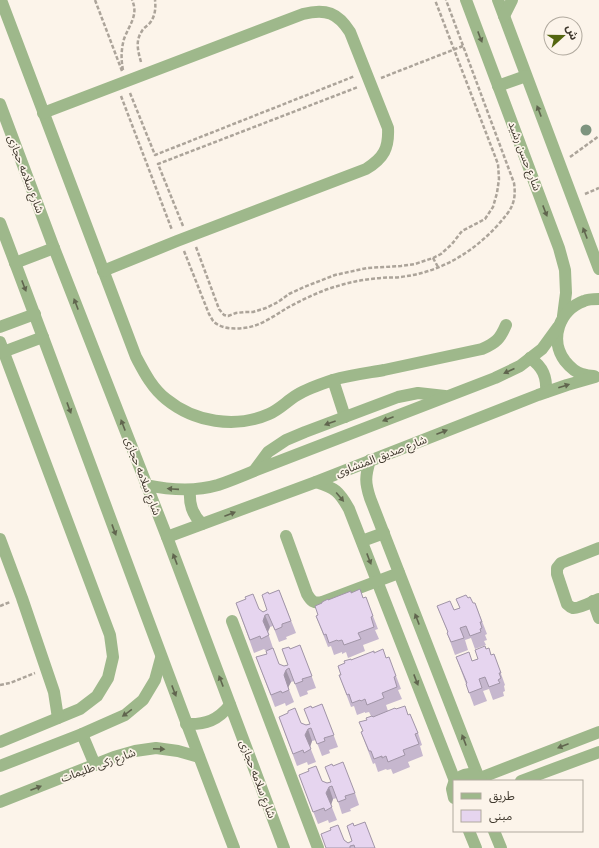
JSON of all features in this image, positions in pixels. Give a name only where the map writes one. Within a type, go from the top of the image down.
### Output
[{"type":"street","points":[[1,0],[136,357],[148,380],[165,399],[187,413],[211,421],[236,422],[253,419],[269,414],[283,406],[297,395],[333,380],[482,350],[493,344],[501,336],[506,325]]},
{"type":"street","name":"شارع حسن رشيد","points":[[466,0],[559,248],[565,270],[566,293],[557,341],[561,355],[569,366],[581,374],[597,376]]},
{"type":"street","points":[[498,0],[599,269]]},
{"type":"street","points":[[504,16],[512,0]]},
{"type":"street","points":[[44,113],[314,11],[325,12],[344,22],[350,32],[369,77],[388,128],[389,138],[382,157],[375,164],[366,169],[103,271]]},
{"type":"street","points":[[498,86],[526,76]]},
{"type":"street","name":"شارع سلامه حجازى","points":[[0,104],[54,248],[167,538],[284,848]]},
{"type":"street","points":[[0,223],[35,314],[161,658],[234,848]]},
{"type":"street","points":[[15,262],[54,248]]},
{"type":"street","points":[[146,485],[168,489],[190,490],[218,485],[495,378],[520,366],[542,349],[573,306],[585,300],[599,299]]},
{"type":"street","points":[[0,327],[35,314]]},
{"type":"street","points":[[0,742],[80,709],[96,696],[108,678],[113,657],[110,635],[1,346],[43,337]]},
{"type":"street","points":[[530,358],[536,362],[544,372],[546,379],[546,392]]},
{"type":"street","name":"شارع صديق المنشاوى","points":[[167,538],[316,482],[546,392],[597,376]]},
{"type":"street","points":[[333,380],[346,417]]},
{"type":"street","points":[[254,472],[268,452],[286,440],[409,394],[418,393],[448,396]]},
{"type":"street","points":[[370,460],[366,473],[366,486],[480,778]]},
{"type":"street","points":[[316,482],[330,487],[341,496],[349,509],[454,780]]},
{"type":"street","points":[[190,490],[193,512],[202,524]]},
{"type":"street","points":[[362,541],[384,533]]},
{"type":"street","points":[[286,536],[307,594],[313,602],[322,602],[399,573]]},
{"type":"street","points":[[0,539],[54,692],[58,718]]},
{"type":"street","points":[[599,548],[561,563],[556,571],[567,604],[570,607],[578,608],[596,600],[599,618]]},
{"type":"street","points":[[232,621],[318,848]]},
{"type":"street","points":[[0,766],[125,716],[143,700],[155,680],[161,658]]},
{"type":"street","points":[[186,724],[195,725],[211,721],[218,717],[230,705]]},
{"type":"street","points":[[457,780],[461,775],[470,774],[480,778],[599,732]]},
{"type":"street","points":[[82,734],[95,765]]},
{"type":"street","name":"شارع زكى طليمات","points":[[0,802],[135,750],[156,748],[178,751],[199,758]]},
{"type":"street","points":[[524,780],[599,752]]},
{"type":"street","points":[[469,832],[476,848]]},
{"type":"street","points":[[494,832],[501,848]]},
{"type":"path","points":[[95,0],[121,83],[184,239],[219,309],[224,315],[228,316],[240,312],[253,312],[266,308],[289,294],[335,275],[367,268],[415,264],[433,258],[441,254],[452,244],[462,231],[485,219],[493,207],[499,179],[498,164],[435,0]]},
{"type":"path","points":[[132,0],[134,12],[133,22],[124,39],[122,49],[121,83],[155,155],[369,77],[463,46]]},
{"type":"path","points":[[146,74],[138,52],[137,44],[142,29],[154,16],[156,7],[155,0]]},
{"type":"path","points":[[369,77],[158,164],[209,314],[214,322],[231,328],[251,327],[264,322],[307,298],[328,289],[366,280],[417,274],[452,262],[473,248],[508,214],[513,205],[515,194],[514,183],[446,0]]},
{"type":"path","points":[[559,164],[599,136]]},
{"type":"path","points":[[433,258],[438,267]]},
{"type":"path","points":[[0,685],[10,683],[45,669]]},
{"type":"building","points":[[360,589],[363,598],[366,597],[373,616],[371,617],[374,627],[358,633],[361,639],[344,645],[342,640],[329,643],[326,634],[324,635],[316,616],[318,615],[315,606],[328,599]]},
{"type":"building","points":[[279,590],[291,621],[282,624],[282,627],[275,630],[268,614],[265,615],[263,621],[269,635],[261,639],[260,636],[250,640],[236,603],[253,594],[259,609],[263,612],[267,610],[262,595]]},
{"type":"building","points":[[466,595],[468,598],[470,597],[473,603],[475,603],[482,622],[480,622],[482,628],[480,629],[481,632],[470,636],[466,626],[460,628],[464,638],[451,642],[437,606],[450,601],[454,610],[460,608],[456,599]]},
{"type":"building","points":[[300,645],[312,676],[302,679],[303,681],[295,684],[289,668],[286,670],[284,675],[289,690],[271,695],[256,657],[267,654],[266,651],[273,648],[279,664],[284,666],[288,665],[282,649],[289,647],[290,649]]},
{"type":"building","points":[[485,646],[486,649],[489,648],[491,655],[494,654],[501,673],[499,673],[501,678],[498,680],[500,683],[489,687],[485,677],[479,679],[482,688],[469,693],[467,683],[456,657],[469,652],[472,661],[478,659],[475,650]]},
{"type":"building","points":[[383,649],[386,658],[389,657],[396,676],[394,677],[397,687],[382,693],[384,698],[367,705],[365,699],[352,703],[339,675],[341,675],[338,666],[345,663],[344,661]]},
{"type":"building","points":[[322,704],[334,735],[324,738],[325,741],[317,744],[311,728],[308,729],[305,735],[311,749],[304,753],[303,750],[293,754],[279,717],[295,708],[301,723],[306,725],[310,724],[304,709]]},
{"type":"building","points":[[405,706],[408,715],[410,714],[418,733],[415,734],[419,744],[403,750],[405,755],[388,762],[386,756],[374,759],[361,732],[363,731],[359,722],[367,720],[366,718]]},
{"type":"building","points":[[343,762],[355,793],[345,796],[346,799],[338,802],[332,786],[329,787],[326,793],[332,807],[325,811],[324,808],[313,812],[299,775],[316,766],[322,781],[327,783],[331,782],[325,767]]},
{"type":"building","points":[[365,822],[375,848],[355,848],[354,845],[350,846],[350,848],[326,848],[321,834],[331,830],[330,828],[338,825],[344,840],[348,843],[352,841],[347,826],[353,823],[354,826]]}]
